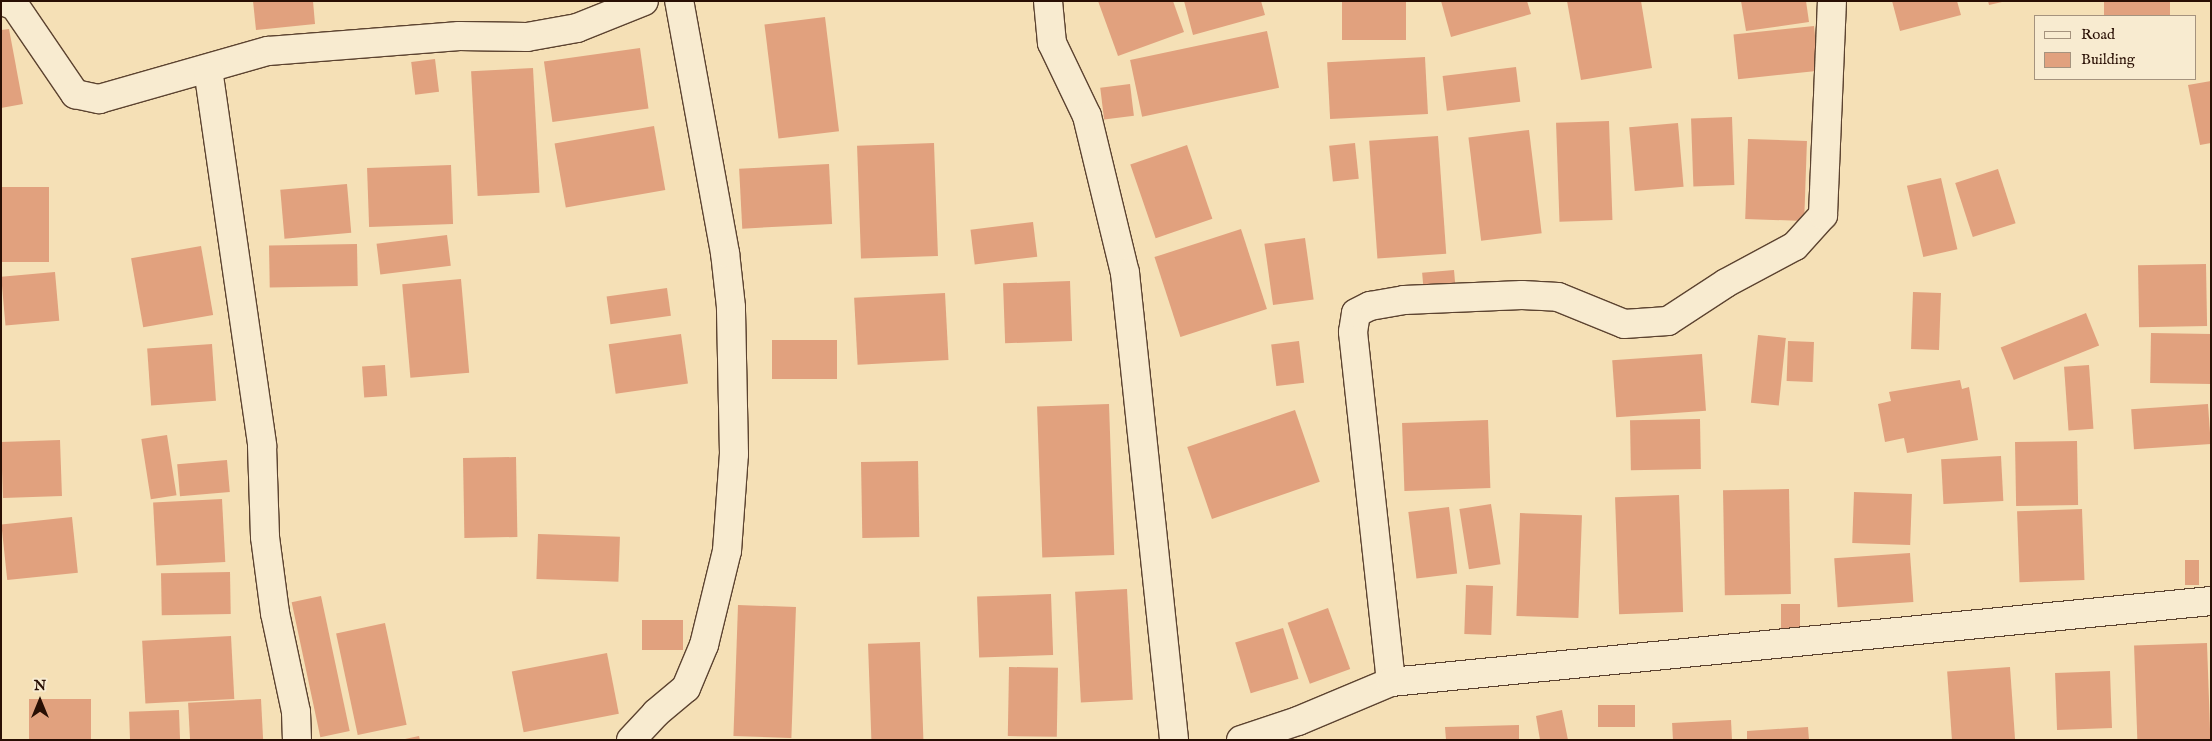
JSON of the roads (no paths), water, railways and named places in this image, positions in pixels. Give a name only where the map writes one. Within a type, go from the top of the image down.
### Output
[{"type":"street","points":[[2,1],[15,6],[75,94],[99,99],[268,51],[459,36],[526,37],[577,28],[644,1]]},
{"type":"street","points":[[631,740],[656,713],[686,688],[704,645],[727,551],[732,473],[734,372],[727,271],[679,1]]},
{"type":"street","points":[[1048,1],[1052,44],[1087,116],[1125,273],[1174,740]]},
{"type":"street","points":[[1391,682],[1353,332],[1356,314],[1370,306],[1404,300],[1522,295],[1558,297],[1624,324],[1668,321],[1726,283],[1795,246],[1823,215],[1832,1]]},
{"type":"street","points":[[208,69],[262,446],[266,537],[275,613],[296,712],[297,740]]},
{"type":"street","points":[[1241,740],[1298,721],[1391,682],[2211,601]]}]
